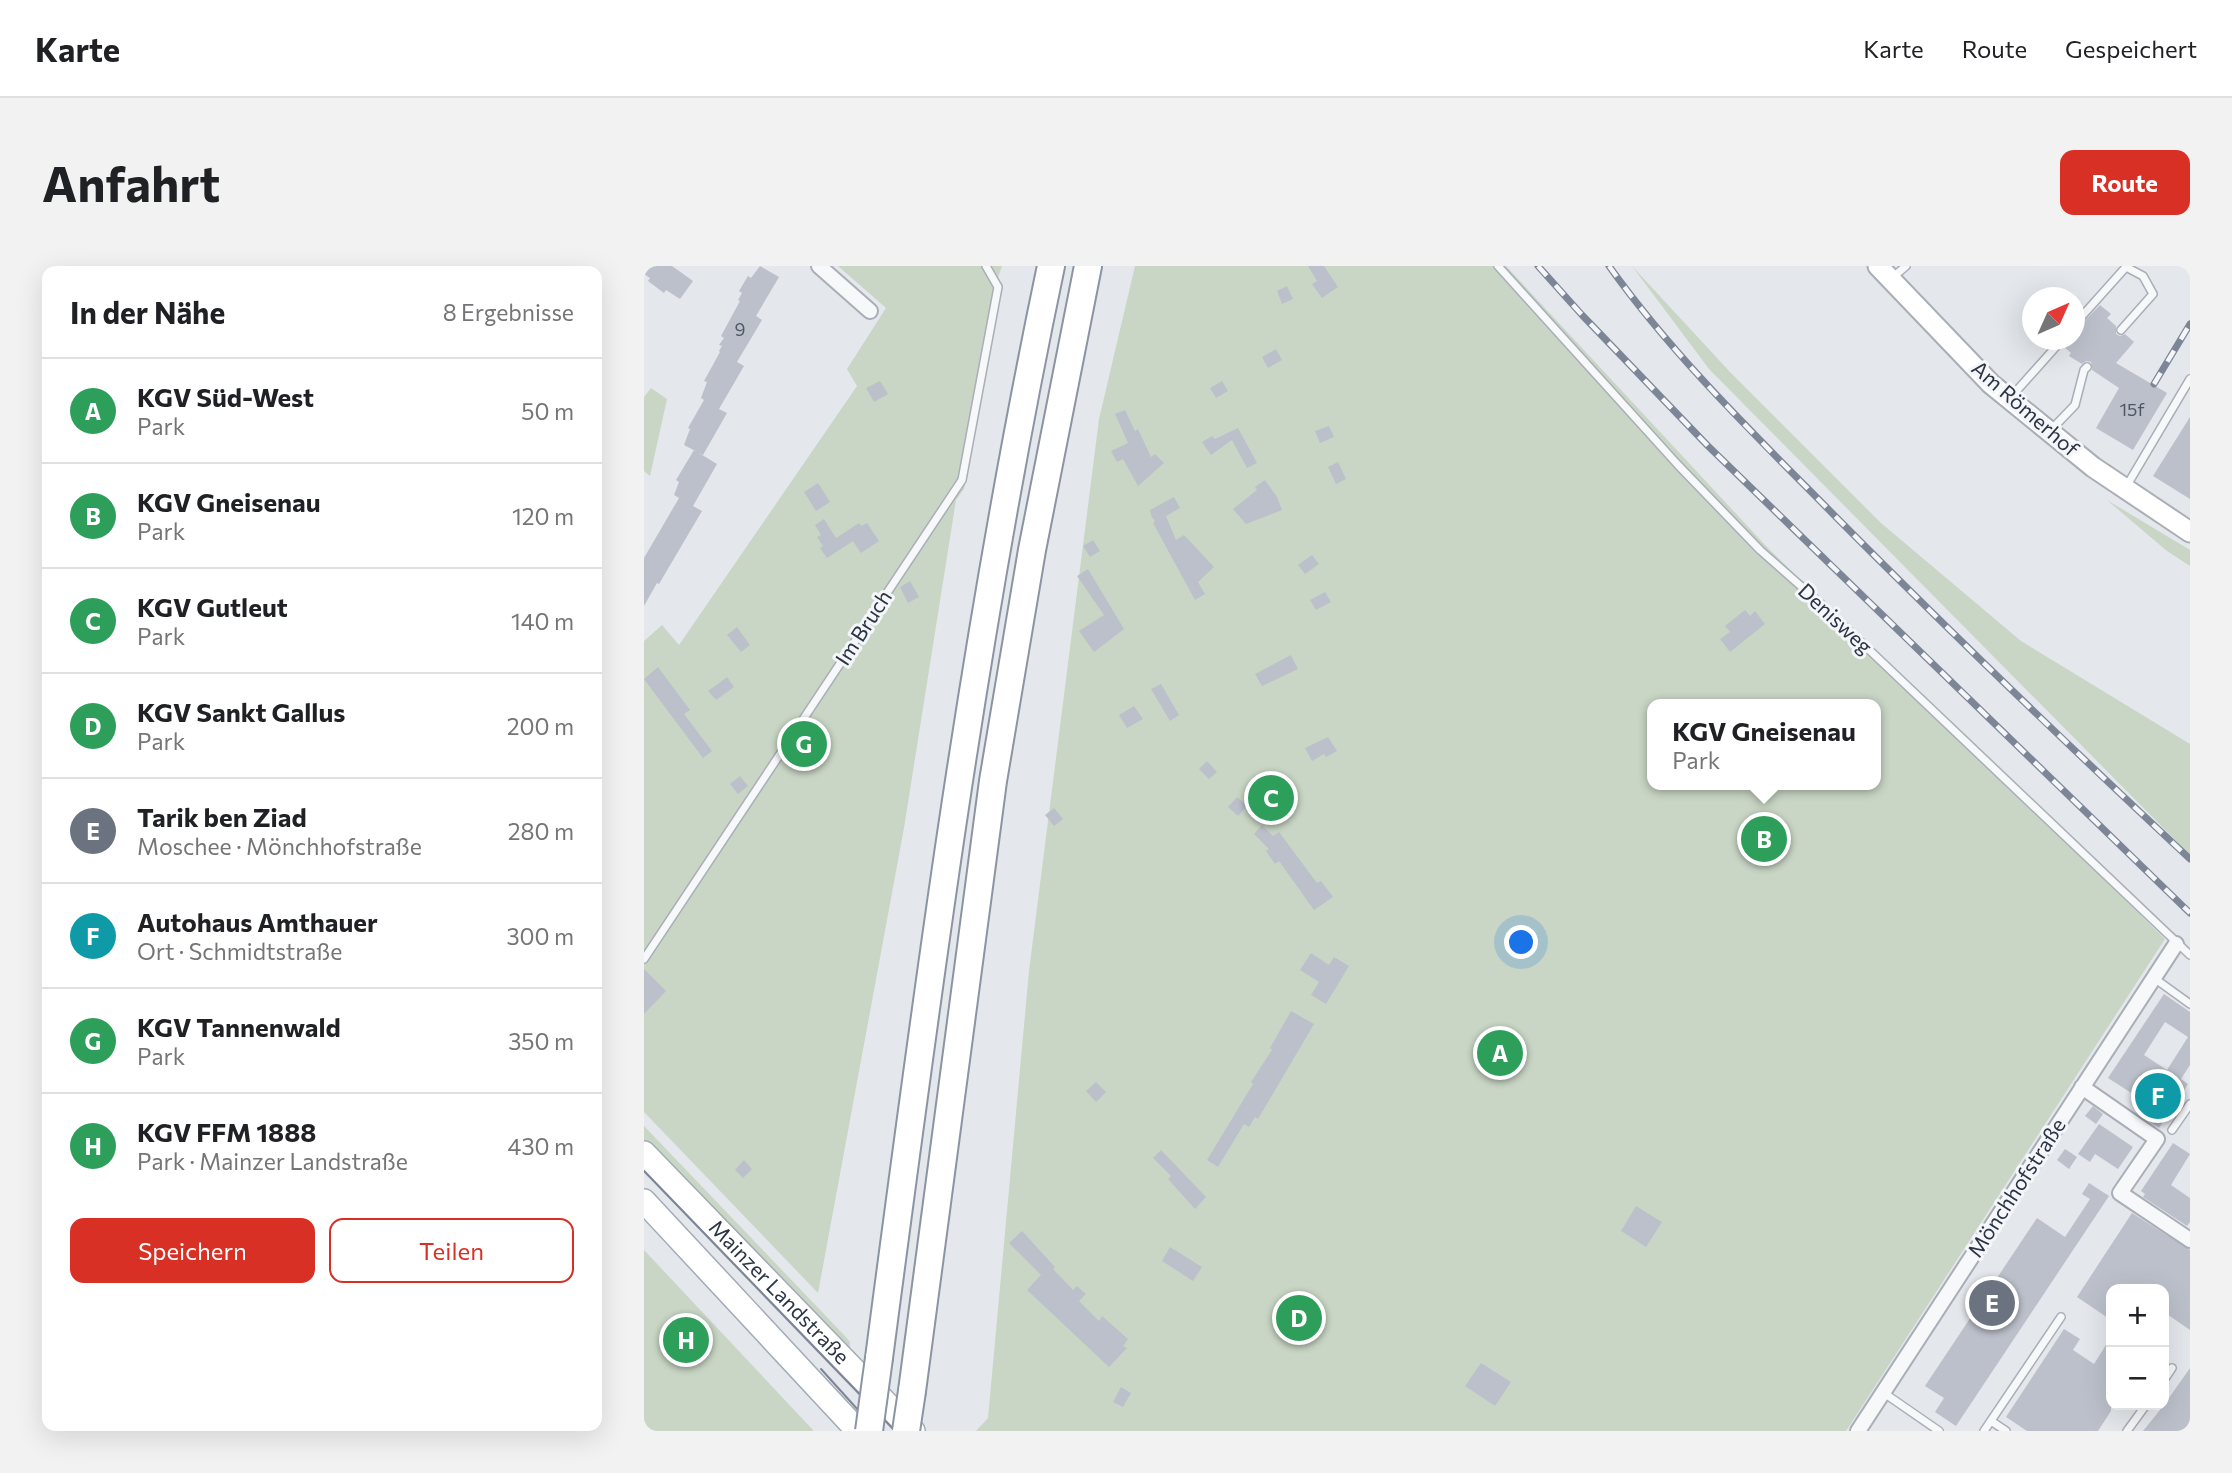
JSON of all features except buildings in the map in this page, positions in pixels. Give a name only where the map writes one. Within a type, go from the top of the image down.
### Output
[{"type":"highway","points":[[869,1431],[956,789],[1028,373],[1051,266]]},
{"type":"highway","points":[[906,1431],[993,781],[1032,550],[1088,266]]},
{"type":"main road","name":"Am Römerhof","points":[[1884,273],[1991,384],[2093,467],[2190,531]]},
{"type":"main road","name":"Mainzer Landstraße","points":[[644,1153],[913,1431]]},
{"type":"main road","name":"Mainzer Landstraße","points":[[644,1201],[858,1431]]},
{"type":"street","points":[[819,266],[870,311]]},
{"type":"street","name":"Mönchhofstraße","points":[[1858,1431],[2176,944]]},
{"type":"street","points":[[2082,1087],[2157,1139],[2120,1193],[2190,1240]]},
{"type":"lane","name":"Im Bruch","points":[[644,959],[962,480],[998,287],[986,266]]},
{"type":"lane","name":"Denisweg","points":[[1497,266],[1760,550],[1820,603],[2190,955]]},
{"type":"lane","points":[[1884,273],[1906,266]]},
{"type":"lane","points":[[2085,313],[2126,267],[2143,276],[2153,294],[2121,330]]},
{"type":"lane","points":[[2010,399],[2053,350]]},
{"type":"lane","points":[[2050,432],[2075,405],[2087,367]]},
{"type":"lane","points":[[2125,489],[2190,379]]},
{"type":"lane","points":[[2154,978],[2190,1004]]},
{"type":"lane","points":[[2172,1130],[2190,1104]]},
{"type":"lane","points":[[1984,1431],[2061,1317]]},
{"type":"lane","points":[[2169,1372],[2172,1368]]},
{"type":"lane","points":[[1884,1393],[1939,1431]]},
{"type":"lane","points":[[2127,1431],[2142,1410]]},
{"type":"lane","points":[[1991,1421],[2006,1431]]},
{"type":"green space","points":[[838,266],[1002,266],[998,278],[1003,285],[964,489],[956,500],[904,828],[818,1293],[644,1112],[644,641],[662,625],[679,645],[857,386],[847,369],[886,308]]},
{"type":"green space","points":[[1135,266],[1506,266],[1766,546],[2165,939],[1846,1431],[976,1431],[988,1418],[1029,971],[1099,419]]},
{"type":"green space","points":[[1632,266],[1730,372],[1881,523],[2021,641],[2190,744],[2190,855],[1709,369]]},
{"type":"green space","points":[[651,388],[667,399],[650,476],[644,471],[644,397]]},
{"type":"green space","points":[[2107,500],[2190,550],[2190,566],[2167,551]]},
{"type":"green space","points":[[644,1126],[845,1336],[850,1342],[849,1355],[644,1141]]},
{"type":"green space","points":[[644,1250],[813,1430],[813,1431],[644,1431]]},
{"type":"tram line","points":[[644,1171],[895,1431]]},
{"type":"tram line","points":[[821,1369],[877,1431]]},
{"type":"railway","points":[[1538,266],[1708,446],[2190,913]]},
{"type":"railway","points":[[1609,266],[1660,332],[1773,454],[1965,645],[2190,859]]},
{"type":"railway","points":[[2154,384],[2190,324]]},
{"type":"place","name":"KGV Tannenwald","points":[[804,744]]},
{"type":"place","name":"KGV Gutleut","points":[[1271,798]]},
{"type":"place","name":"KGV Gneisenau","points":[[1764,839]]},
{"type":"place","name":"KGV Süd-West","points":[[1500,1053]]},
{"type":"place","name":"Autohaus Amthauer","points":[[2158,1096]]},
{"type":"place","name":"Tarik ben Ziad","points":[[1992,1303]]},
{"type":"place","name":"KGV Sankt Gallus","points":[[1299,1318]]},
{"type":"place","name":"KGV FFM 1888","points":[[686,1340]]}]
